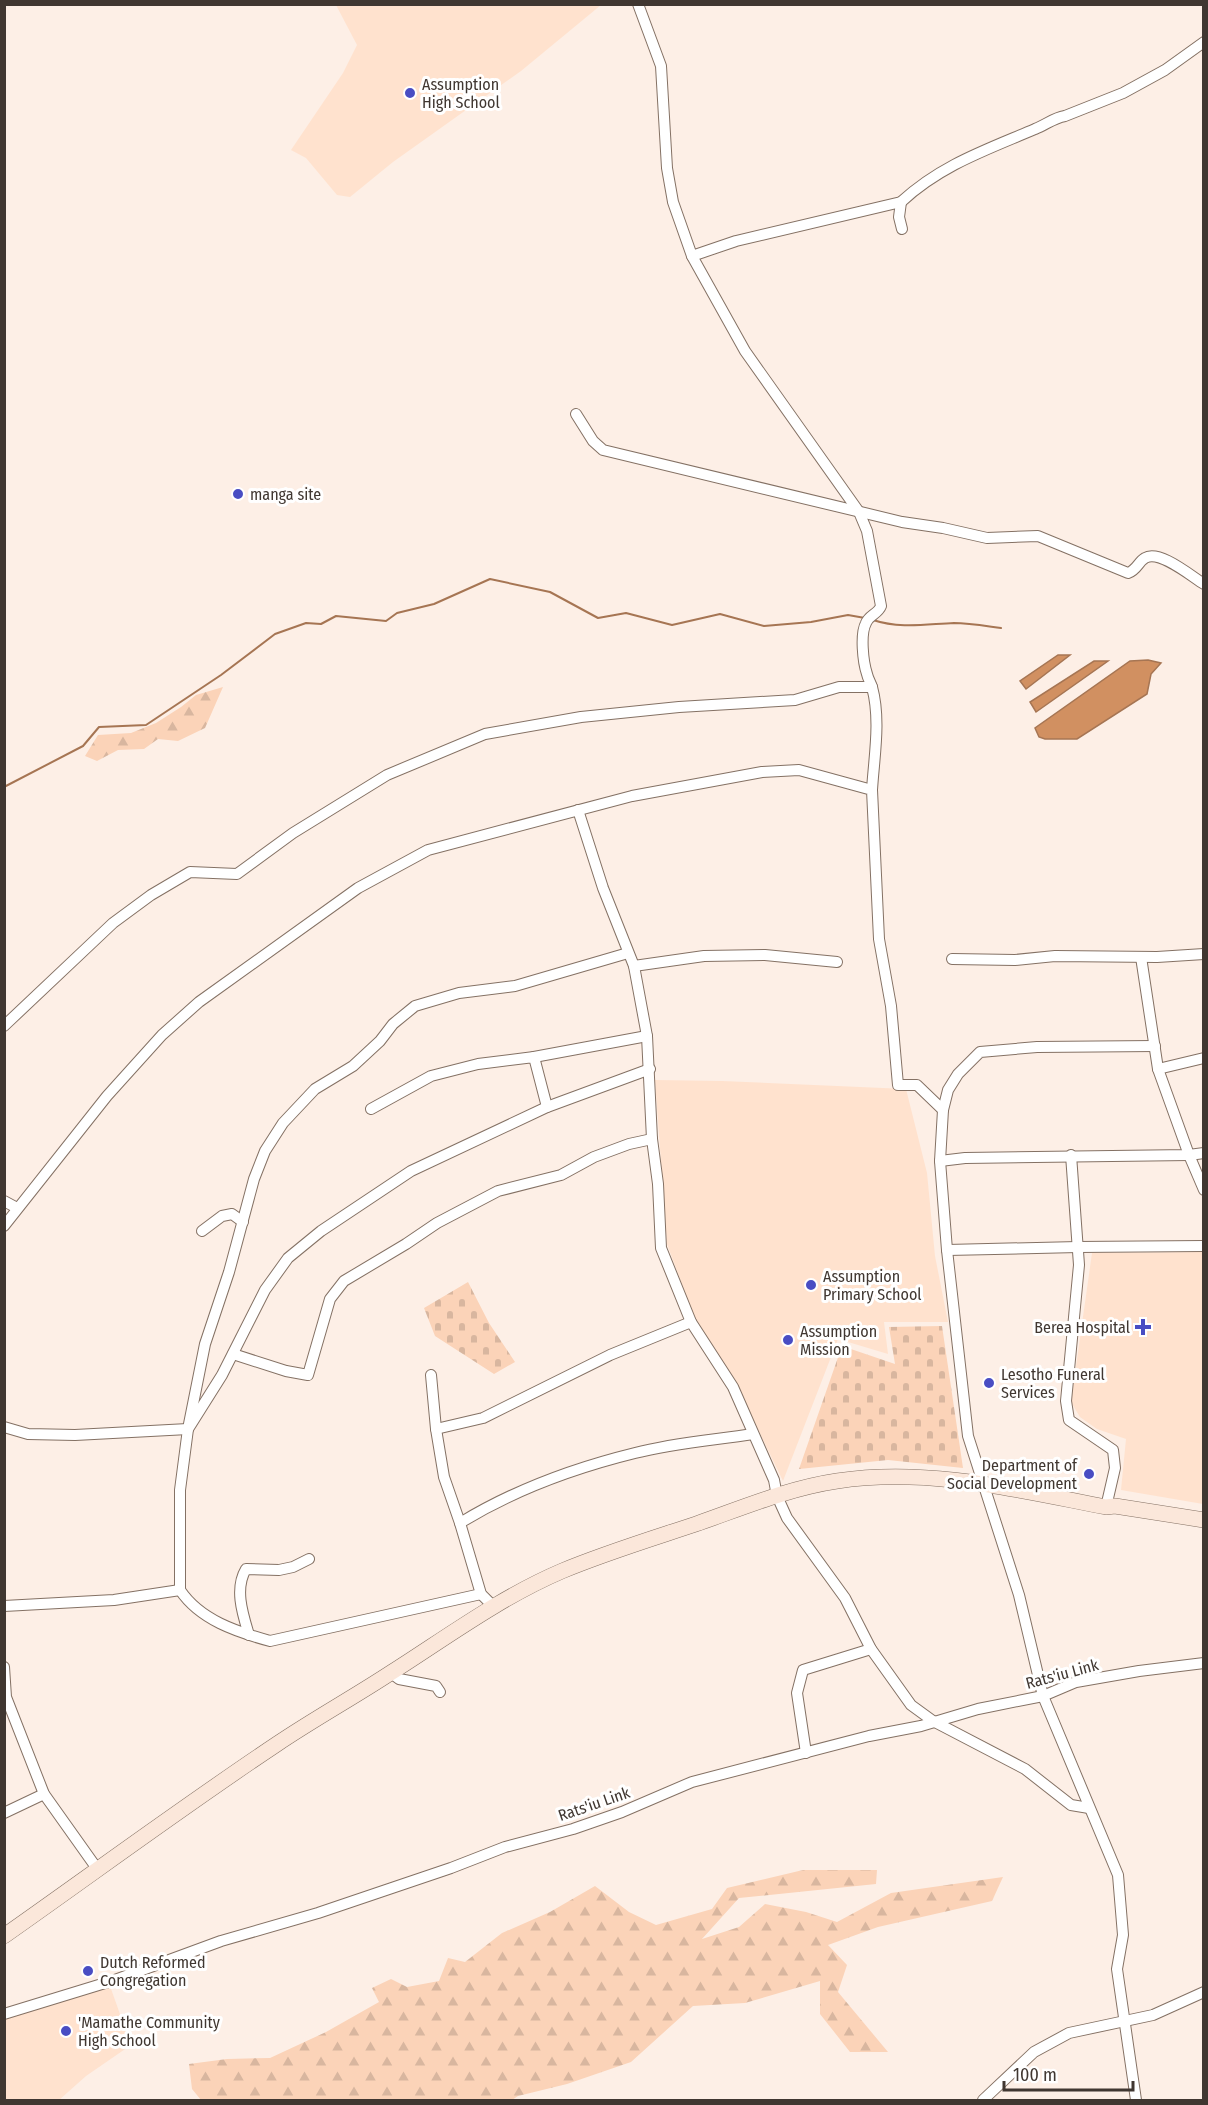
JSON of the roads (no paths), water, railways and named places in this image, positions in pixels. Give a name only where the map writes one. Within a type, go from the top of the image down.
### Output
[{"type":"main road","points":[[4,1936],[156,1826],[280,1742],[494,1607],[561,1571],[777,1496],[837,1481],[925,1478],[983,1484],[1106,1507],[1115,1506],[1203,1520]]},
{"type":"street","points":[[638,4],[661,66],[667,168],[673,202],[692,256],[745,351],[860,512],[867,531],[880,606],[879,611],[866,623],[862,644],[866,674],[872,687],[876,713],[877,744],[872,790],[879,939],[891,1006],[898,1085],[917,1085],[943,1110]]},
{"type":"street","points":[[692,256],[746,239],[901,202],[935,175],[981,150],[1038,128],[1056,117],[1065,116],[1123,93],[1165,70],[1203,42]]},
{"type":"street","points":[[901,202],[899,217],[902,229]]},
{"type":"street","points":[[576,414],[593,441],[603,450],[860,512],[987,538],[1038,536],[1128,573],[1134,571],[1144,558],[1163,557],[1203,584]]},
{"type":"street","points":[[4,1026],[113,923],[151,895],[190,873],[237,874],[293,833],[387,775],[485,734],[581,717],[679,707],[795,700],[839,687],[872,687]]},
{"type":"street","points":[[4,1226],[107,1096],[162,1035],[199,1002],[358,888],[428,850],[632,796],[762,772],[799,770],[872,790]]},
{"type":"street","points":[[578,810],[603,888],[634,966],[647,1036],[661,1248],[691,1322],[733,1387],[774,1479],[777,1496],[787,1518],[845,1598],[871,1649],[911,1705],[933,1721],[1025,1769],[1071,1806],[1089,1808]]},
{"type":"street","points":[[481,1594],[270,1641],[243,1634],[211,1618],[187,1601],[180,1590],[180,1490],[188,1429],[205,1344],[261,1160],[283,1123],[315,1089],[354,1066],[380,1041],[393,1024],[415,1006],[459,993],[515,986],[628,952]]},
{"type":"street","points":[[952,959],[1015,960],[1055,956],[1141,957],[1203,954]]},
{"type":"street","points":[[634,966],[704,956],[765,955],[837,962]]},
{"type":"street","points":[[1141,957],[1158,1069],[1203,1190]]},
{"type":"street","points":[[371,1109],[431,1076],[478,1064],[534,1057],[647,1036]]},
{"type":"street","points":[[1136,2100],[1117,1969],[1124,1935],[1118,1875],[1043,1696],[1019,1595],[968,1436],[947,1250],[940,1161],[943,1110],[948,1090],[958,1074],[980,1052],[1037,1047],[1155,1046]]},
{"type":"street","points":[[534,1057],[547,1107]]},
{"type":"street","points":[[1158,1069],[1203,1058]]},
{"type":"street","points":[[188,1429],[233,1354],[265,1290],[288,1258],[321,1231],[411,1171],[547,1107],[650,1069]]},
{"type":"street","points":[[233,1354],[286,1371],[308,1375],[330,1299],[344,1281],[437,1223],[498,1191],[561,1175],[594,1157],[629,1144],[652,1139]]},
{"type":"street","points":[[940,1161],[965,1158],[1203,1153]]},
{"type":"street","points":[[1071,1155],[1079,1265],[1066,1401],[1069,1420],[1113,1450],[1115,1468],[1106,1507]]},
{"type":"street","points":[[4,1201],[17,1208]]},
{"type":"street","points":[[202,1231],[222,1216],[232,1214],[243,1222]]},
{"type":"street","points":[[947,1250],[1203,1246]]},
{"type":"street","points":[[436,1429],[483,1418],[610,1355],[691,1322]]},
{"type":"street","points":[[431,1375],[436,1429],[444,1477],[481,1594],[494,1607]]},
{"type":"street","points":[[4,1427],[28,1434],[75,1435],[188,1429]]},
{"type":"street","points":[[460,1523],[538,1483],[563,1474],[637,1453],[753,1434]]},
{"type":"street","points":[[249,1635],[241,1595],[241,1580],[246,1569],[279,1570],[293,1567],[309,1559]]},
{"type":"street","points":[[4,1606],[114,1600],[180,1590]]},
{"type":"street","points":[[806,1753],[797,1693],[803,1670],[871,1649]]},
{"type":"street","name":"Rats'iu Link","points":[[4,2014],[115,1980],[221,1941],[318,1913],[451,1868],[505,1847],[573,1829],[622,1812],[692,1782],[869,1736],[921,1726],[933,1721],[1043,1696],[1076,1682],[1203,1663]]},
{"type":"street","points":[[4,1667],[5,1697],[44,1794],[98,1870]]},
{"type":"street","points":[[391,1673],[399,1679],[436,1686],[440,1692]]},
{"type":"street","points":[[4,1813],[44,1794]]},
{"type":"street","points":[[983,2100],[1034,2052],[1069,2033],[1153,2015],[1203,1992]]},
{"type":"waterway","points":[[4,787],[83,746],[99,727],[146,725],[221,675],[275,634],[306,623],[321,624],[336,616],[386,621],[397,613],[434,604],[490,579],[550,592],[598,618],[626,613],[672,625],[720,614],[764,626],[811,622],[848,615],[865,618]]},
{"type":"waterway","points":[[873,620],[903,625],[960,623],[1001,628]]},
{"type":"place","name":"Assumption High School","points":[[410,93]]},
{"type":"place","name":"manga site","points":[[238,494]]},
{"type":"place","name":"Assumption Primary School","points":[[811,1285]]},
{"type":"place","name":"Berea Hospital","points":[[1143,1327]]},
{"type":"place","name":"Assumption Mission","points":[[788,1340]]},
{"type":"place","name":"Lesotho Funeral Services","points":[[989,1383]]},
{"type":"place","name":"Department of Social Development","points":[[1089,1474]]},
{"type":"place","name":"Dutch Reformed Congregation","points":[[88,1971]]},
{"type":"place","name":"'Mamathe Community High School","points":[[66,2031]]}]
